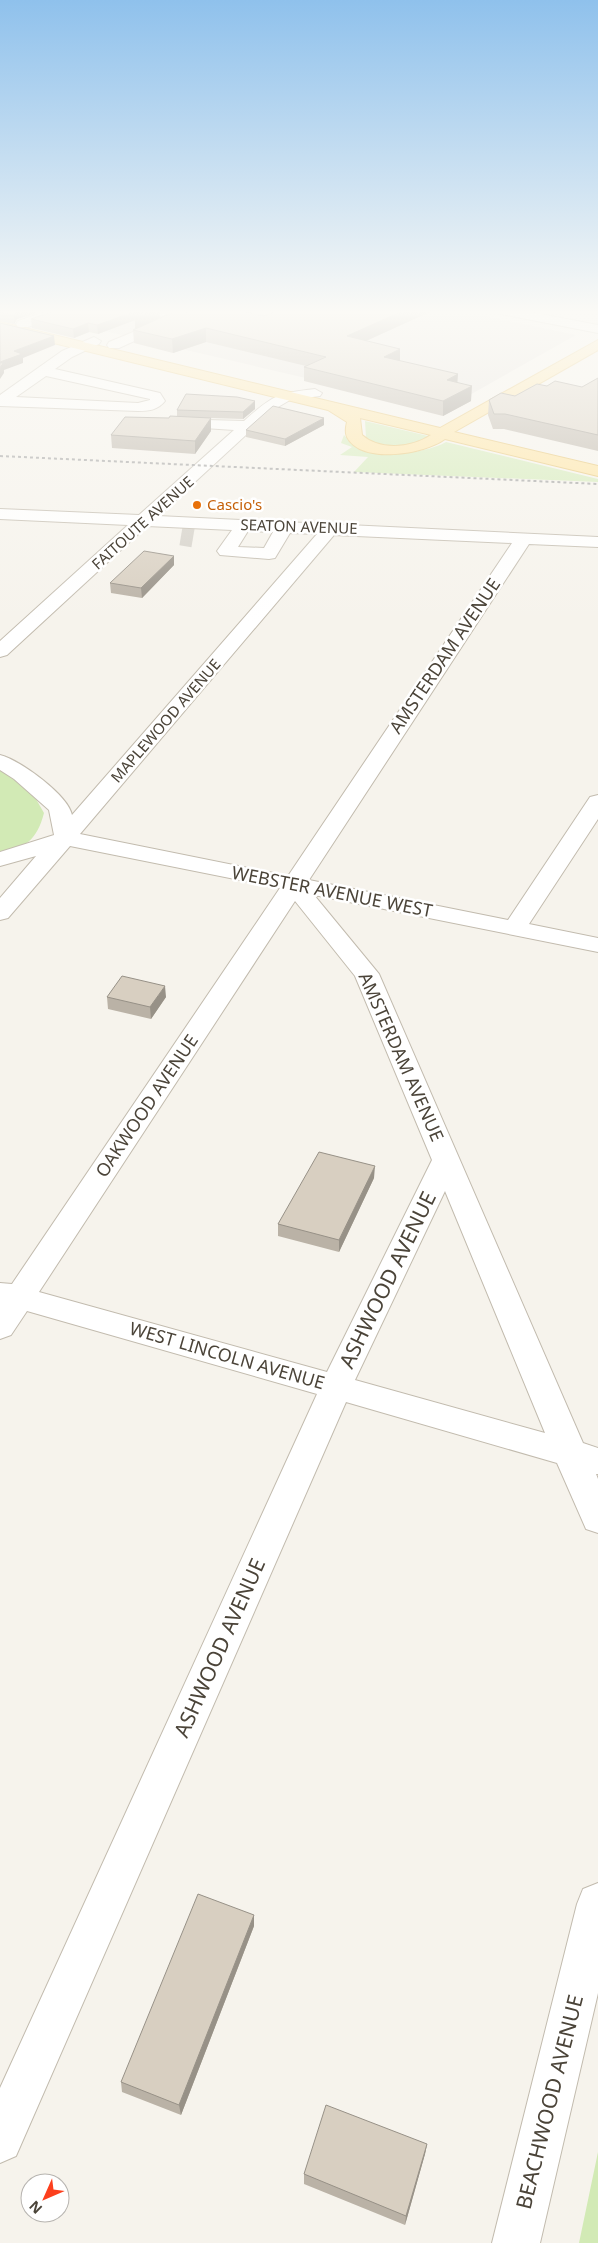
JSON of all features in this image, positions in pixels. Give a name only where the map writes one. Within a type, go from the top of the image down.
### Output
[{"type":"main road","points":[[348,415],[352,417],[355,423],[353,433],[357,439],[376,447],[402,449],[417,447],[431,442],[473,415]]},
{"type":"main road","points":[[371,415],[598,461]]},
{"type":"main road","points":[[392,415],[598,471]]},
{"type":"street","points":[[84,415],[146,421],[148,415]]},
{"type":"street","name":"FAITOUTE AVENUE","points":[[0,651],[260,415]]},
{"type":"street","points":[[162,422],[248,426]]},
{"type":"street","name":"SEATON AVENUE","points":[[0,514],[140,525],[244,524],[598,542]]},
{"type":"street","points":[[244,524],[226,552],[270,554],[285,526]]},
{"type":"street","points":[[140,525],[187,537],[232,543]]},
{"type":"street","name":"MAPLEWOOD AVENUE","points":[[0,914],[331,528]]},
{"type":"street","name":"AMSTERDAM AVENUE","points":[[524,538],[293,884],[367,974],[446,1159],[583,1457],[598,1519]]},
{"type":"street","points":[[0,761],[22,774],[60,808],[66,838],[31,851],[0,859]]},
{"type":"street","points":[[514,928],[598,802]]},
{"type":"street","name":"WEBSTER AVENUE WEST","points":[[66,838],[598,945]]},
{"type":"street","name":"OAKWOOD AVENUE","points":[[0,1327],[10,1295],[293,884]]},
{"type":"street","name":"ASHWOOD AVENUE","points":[[0,2140],[336,1387],[446,1159]]},
{"type":"street","name":"WEST LINCOLN AVENUE","points":[[10,1295],[583,1457]]},
{"type":"street","name":"BEACHWOOD AVENUE","points":[[516,2243],[598,1904]]},
{"type":"green space","points":[[365,421],[430,437],[406,445],[381,445],[366,438]]},
{"type":"green space","points":[[344,435],[353,443],[365,449],[378,452],[408,453],[435,447],[446,442],[598,479],[598,482],[354,472],[368,457],[340,455],[352,447],[341,443]]},
{"type":"green space","points":[[0,769],[32,792],[44,813],[38,830],[29,841],[17,849],[0,855]]},
{"type":"green space","points":[[598,2152],[598,2243],[579,2243]]},
{"type":"building","points":[[263,415],[310,415],[324,418],[285,439],[246,430]]},
{"type":"building","points":[[508,415],[598,415],[598,435]]},
{"type":"building","points":[[170,416],[211,418],[195,441],[111,435],[125,417],[169,418]]},
{"type":"building","points":[[144,551],[174,556],[141,588],[110,583]]},
{"type":"building","points":[[122,976],[165,986],[150,1007],[107,997]]},
{"type":"building","points":[[319,1152],[375,1166],[339,1240],[278,1224]]},
{"type":"building","points":[[198,1894],[254,1915],[179,2105],[121,2082]]},
{"type":"building","points":[[326,2105],[427,2144],[406,2216],[304,2174]]},
{"type":"tunnel","points":[[181,536],[193,538]]},
{"type":"railway","points":[[0,456],[598,484]]},
{"type":"place","name":"Cascio's","points":[[197,505]]}]
